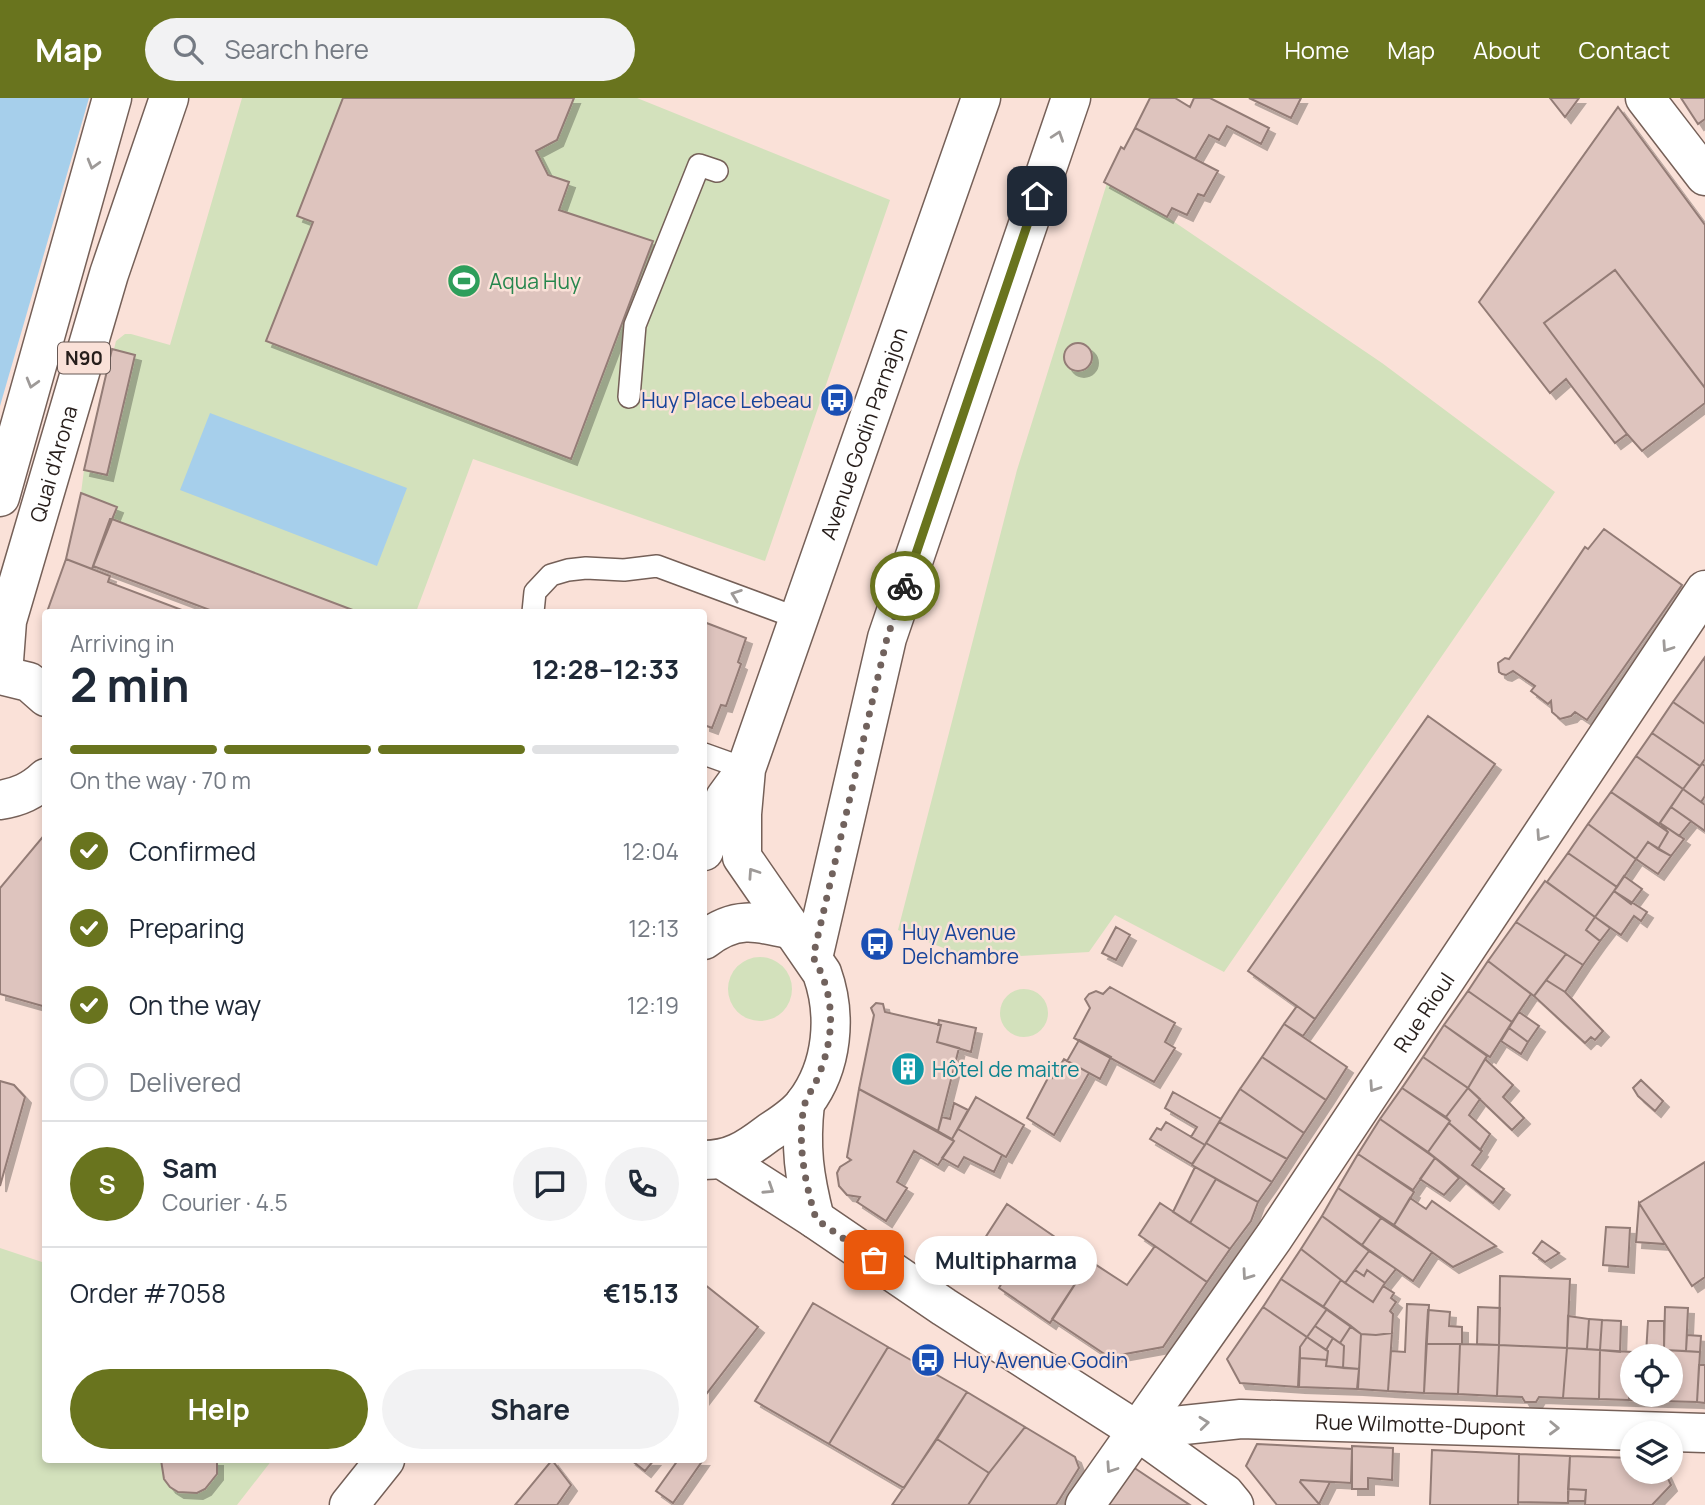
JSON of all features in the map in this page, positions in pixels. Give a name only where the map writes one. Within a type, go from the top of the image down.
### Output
[{"type":"street","points":[[0,497],[111,98]]},
{"type":"street","name":"Quai d'Arona","points":[[2,675],[3,607],[109,274],[169,98]]},
{"type":"street","points":[[707,938],[719,928],[743,921],[764,923],[802,944],[887,638],[1071,98]]},
{"type":"street","points":[[1645,98],[1705,176]]},
{"type":"street","name":"Avenue Godin Parnajon","points":[[713,1160],[744,1152],[787,1120],[805,1103],[827,1054],[832,1012],[826,983],[743,857],[742,814],[747,769],[980,99]]},
{"type":"street","name":"Rue Rioul","points":[[1085,1505],[1274,1237],[1705,590]]},
{"type":"street","name":"N90","points":[[2,675],[29,682],[42,693]]},
{"type":"street","name":"Avenue Godin Parnajon","points":[[707,843],[725,798],[747,769]]},
{"type":"street","points":[[0,801],[19,797],[42,782]]},
{"type":"street","points":[[805,1103],[801,1138],[804,1177],[816,1219]]},
{"type":"street","points":[[713,1160],[816,1219],[944,1307],[1136,1430],[1225,1494],[1234,1505]]},
{"type":"street","name":"Rue Wilmotte-Dupont","points":[[1136,1430],[1241,1419],[1705,1433]]},
{"type":"street","points":[[349,1505],[383,1463]]},
{"type":"lane","points":[[629,397],[635,325],[699,165],[717,171]]},
{"type":"lane","points":[[533,609],[535,592],[551,575],[586,568],[624,570],[657,566],[800,618]]},
{"type":"lane","points":[[707,755],[747,769]]},
{"type":"green space","points":[[242,98],[637,98],[890,200],[765,561],[473,459],[417,609],[350,609],[112,519],[116,506],[81,493],[84,470],[116,341],[125,334],[131,334],[170,345]]},
{"type":"green space","points":[[1107,183],[1167,217],[1382,363],[1555,492],[1224,972],[1115,915],[1089,952],[971,959],[898,930],[1017,470]]},
{"type":"green space","points":[[760,957],[772,959],[783,966],[790,977],[790,1001],[783,1012],[772,1019],[760,1021],[748,1019],[737,1012],[730,1001],[728,989],[730,977],[737,966],[748,959]]},
{"type":"green space","points":[[1024,989],[1041,996],[1048,1013],[1041,1030],[1024,1037],[1007,1030],[1000,1013],[1007,996]]},
{"type":"green space","points":[[0,1248],[42,1262],[42,1463],[270,1463],[237,1505],[0,1505]]},
{"type":"water","points":[[0,98],[89,98],[0,406]]},
{"type":"water","points":[[210,413],[407,488],[377,566],[180,490]]},
{"type":"building","name":"Aqua Huy","points":[[343,98],[574,98],[557,140],[536,151],[548,175],[569,182],[559,210],[653,241],[571,459],[266,341],[313,222],[297,216]]},
{"type":"building","points":[[1150,98],[1175,98],[1190,107],[1194,98],[1210,98],[1269,128],[1261,144],[1227,126],[1219,140],[1209,135],[1195,159],[1135,128]]},
{"type":"building","points":[[1249,98],[1301,98],[1291,118]]},
{"type":"building","points":[[1550,98],[1579,98],[1565,117]]},
{"type":"building","points":[[1681,98],[1705,98],[1705,119],[1698,124]]},
{"type":"building","points":[[1618,107],[1705,225],[1705,388],[1615,270],[1544,323],[1627,434],[1615,443],[1566,379],[1550,393],[1479,302]]},
{"type":"building","points":[[1135,128],[1218,171],[1204,196],[1198,194],[1187,215],[1172,208],[1167,217],[1104,182],[1121,147],[1124,149]]},
{"type":"building","points":[[1615,270],[1705,388],[1705,403],[1642,451],[1544,323]]},
{"type":"building","points":[[1078,343],[1088,347],[1092,357],[1088,367],[1078,371],[1068,367],[1064,357],[1068,347]]},
{"type":"building","points":[[112,349],[135,355],[107,475],[84,470]]},
{"type":"building","points":[[81,493],[117,507],[92,569],[66,559]]},
{"type":"building","points":[[112,519],[350,609],[207,609],[93,566]]},
{"type":"building","points":[[1604,529],[1682,585],[1587,720],[1575,712],[1560,719],[1552,712],[1551,701],[1548,704],[1531,691],[1535,686],[1513,671],[1502,674],[1499,672],[1498,663],[1505,658],[1509,659],[1585,547],[1588,549]]},
{"type":"building","points":[[66,559],[110,576],[108,582],[179,609],[48,609]]},
{"type":"building","points":[[707,623],[746,638],[738,662],[741,664],[726,706],[721,705],[712,728],[707,726]]},
{"type":"building","points":[[1705,657],[1705,724],[1673,702]]},
{"type":"building","points":[[1673,702],[1705,724],[1705,759],[1700,766],[1652,733]]},
{"type":"building","points":[[1428,716],[1495,764],[1315,1019],[1248,971]]},
{"type":"building","points":[[1652,733],[1700,766],[1683,789],[1636,756]]},
{"type":"building","points":[[1636,756],[1683,789],[1659,824],[1611,792]]},
{"type":"building","points":[[1702,764],[1705,766],[1705,796],[1701,802],[1683,789]]},
{"type":"building","points":[[1683,789],[1705,805],[1705,831],[1671,807]]},
{"type":"building","points":[[1611,792],[1668,832],[1658,849],[1648,842],[1636,859],[1588,824]]},
{"type":"building","points":[[1671,807],[1691,821],[1679,836],[1660,823]]},
{"type":"building","points":[[1660,823],[1684,839],[1671,856],[1658,849],[1668,832]]},
{"type":"building","points":[[1588,824],[1636,859],[1617,887],[1568,853]]},
{"type":"building","points":[[42,838],[42,1006],[0,994],[0,888]]},
{"type":"building","points":[[1648,842],[1671,856],[1658,874],[1636,859]]},
{"type":"building","points":[[1568,853],[1617,887],[1595,917],[1547,882]]},
{"type":"building","points":[[1624,876],[1642,889],[1631,904],[1614,891]]},
{"type":"building","points":[[1545,881],[1595,917],[1586,930],[1600,941],[1583,965],[1516,922]]},
{"type":"building","points":[[1614,891],[1647,912],[1641,921],[1634,916],[1621,935],[1595,917]]},
{"type":"building","points":[[1595,917],[1610,928],[1600,941],[1586,930]]},
{"type":"building","points":[[1516,922],[1566,954],[1534,996],[1488,961]]},
{"type":"building","points":[[1116,927],[1130,935],[1116,960],[1102,953]]},
{"type":"building","points":[[1566,954],[1583,965],[1565,992],[1546,980]]},
{"type":"building","points":[[1488,961],[1531,994],[1512,1022],[1468,991]]},
{"type":"building","points":[[1546,980],[1565,992],[1603,1031],[1595,1040],[1591,1037],[1585,1043],[1534,996]]},
{"type":"building","points":[[1110,987],[1175,1023],[1165,1042],[1175,1048],[1154,1082],[1074,1038],[1090,1008],[1085,999],[1096,991],[1103,994]]},
{"type":"building","points":[[1468,991],[1512,1022],[1490,1057],[1444,1025]]},
{"type":"building","name":"Hôtel de maitre","points":[[876,1003],[883,1004],[885,1012],[941,1025],[937,1042],[959,1048],[938,1131],[859,1089],[874,1015],[871,1008]]},
{"type":"building","points":[[1297,1006],[1315,1019],[1303,1036],[1284,1024]]},
{"type":"building","points":[[1519,1012],[1539,1026],[1528,1042],[1509,1028]]},
{"type":"building","points":[[939,1020],[976,1028],[971,1052],[937,1042],[941,1025],[938,1025]]},
{"type":"building","points":[[1284,1024],[1347,1067],[1326,1100],[1262,1057]]},
{"type":"building","points":[[1444,1025],[1487,1056],[1468,1088],[1423,1057]]},
{"type":"building","points":[[1509,1028],[1528,1042],[1521,1054],[1501,1041]]},
{"type":"building","points":[[1079,1040],[1111,1057],[1100,1079],[1067,1061]]},
{"type":"building","points":[[1262,1057],[1326,1100],[1304,1133],[1240,1089]]},
{"type":"building","points":[[1423,1057],[1468,1088],[1446,1117],[1402,1088]]},
{"type":"building","points":[[1064,1059],[1089,1073],[1054,1135],[1027,1118],[1049,1076],[1052,1078]]},
{"type":"building","points":[[1485,1059],[1513,1085],[1503,1097],[1524,1118],[1512,1130],[1468,1088]]},
{"type":"building","points":[[1641,1080],[1663,1101],[1655,1111],[1633,1088]]},
{"type":"building","points":[[0,1081],[14,1085],[25,1097],[0,1186]]},
{"type":"building","points":[[1402,1088],[1450,1121],[1428,1152],[1380,1119]]},
{"type":"building","points":[[1468,1088],[1480,1099],[1469,1115],[1490,1134],[1480,1150],[1449,1123],[1446,1117]]},
{"type":"building","points":[[859,1089],[954,1141],[938,1165],[914,1151],[897,1182],[907,1188],[886,1221],[857,1202],[860,1197],[847,1195],[839,1186],[837,1173],[840,1167],[851,1160],[847,1157]]},
{"type":"building","points":[[1240,1089],[1304,1133],[1287,1159],[1219,1122]]},
{"type":"building","points":[[1173,1092],[1221,1119],[1205,1145],[1191,1137],[1197,1127],[1165,1108]]},
{"type":"building","points":[[976,1097],[1024,1125],[1006,1157],[958,1129]]},
{"type":"building","points":[[954,1103],[968,1110],[952,1139],[938,1131],[942,1117],[950,1119]]},
{"type":"building","points":[[1380,1119],[1435,1158],[1413,1190],[1358,1154]]},
{"type":"building","points":[[1166,1122],[1205,1145],[1192,1164],[1150,1139],[1157,1128],[1161,1130]]},
{"type":"building","points":[[1219,1122],[1287,1159],[1272,1182],[1206,1143]]},
{"type":"building","points":[[1449,1123],[1482,1151],[1472,1165],[1504,1189],[1493,1203],[1428,1152]]},
{"type":"building","points":[[958,1129],[1002,1155],[994,1172],[964,1157],[958,1167],[942,1158],[954,1141],[952,1139]]},
{"type":"building","points":[[1206,1143],[1272,1182],[1258,1202],[1192,1165]]},
{"type":"building","points":[[1358,1154],[1414,1192],[1394,1225],[1338,1188]]},
{"type":"building","points":[[1435,1158],[1459,1178],[1444,1195],[1420,1179]]},
{"type":"building","points":[[1705,1162],[1705,1277],[1692,1286],[1639,1203]]},
{"type":"building","points":[[1195,1167],[1216,1179],[1190,1223],[1173,1212]]},
{"type":"building","points":[[1216,1179],[1258,1202],[1251,1221],[1230,1249],[1190,1223]]},
{"type":"building","points":[[1338,1188],[1381,1218],[1362,1245],[1322,1216]]},
{"type":"building","points":[[1410,1198],[1426,1209],[1432,1201],[1496,1246],[1453,1267],[1394,1225]]},
{"type":"building","points":[[1160,1203],[1230,1249],[1207,1282],[1139,1235]]},
{"type":"building","points":[[1639,1203],[1665,1244],[1636,1242]]},
{"type":"building","points":[[1007,1204],[1090,1261],[1050,1323],[999,1288],[1004,1279],[972,1258]]},
{"type":"building","points":[[1322,1216],[1369,1251],[1345,1283],[1301,1249]]},
{"type":"building","points":[[1381,1218],[1432,1252],[1413,1281],[1362,1245]]},
{"type":"building","points":[[1606,1227],[1630,1228],[1628,1267],[1603,1265]]},
{"type":"building","points":[[1542,1241],[1559,1253],[1545,1262],[1533,1253]]},
{"type":"building","points":[[1155,1246],[1207,1282],[1163,1347],[1109,1357],[1052,1319],[1090,1261],[1127,1285]]},
{"type":"building","points":[[1301,1249],[1341,1280],[1323,1307],[1281,1279]]},
{"type":"building","points":[[1369,1251],[1396,1269],[1385,1283],[1367,1270],[1364,1276],[1355,1270]]},
{"type":"building","points":[[1355,1270],[1364,1276],[1367,1270],[1385,1283],[1373,1302],[1345,1283]]},
{"type":"building","points":[[1500,1276],[1570,1279],[1567,1348],[1499,1345]]},
{"type":"building","points":[[1281,1279],[1327,1309],[1307,1337],[1263,1307]]},
{"type":"building","points":[[1341,1280],[1373,1302],[1383,1286],[1394,1293],[1391,1298],[1396,1302],[1390,1311],[1393,1314],[1392,1333],[1361,1334],[1323,1307]]},
{"type":"building","points":[[707,1286],[758,1327],[707,1393]]},
{"type":"building","points":[[813,1303],[888,1347],[829,1444],[755,1401]]},
{"type":"building","points":[[1407,1304],[1429,1305],[1424,1393],[1388,1391],[1391,1351],[1405,1352]]},
{"type":"building","points":[[1263,1307],[1307,1337],[1300,1347],[1298,1387],[1240,1383],[1227,1359]]},
{"type":"building","points":[[1478,1307],[1500,1308],[1499,1345],[1477,1344]]},
{"type":"building","points":[[1665,1307],[1688,1308],[1686,1351],[1683,1351],[1683,1344],[1664,1344]]},
{"type":"building","points":[[1327,1309],[1351,1326],[1340,1343],[1315,1326]]},
{"type":"building","points":[[1428,1310],[1450,1312],[1449,1326],[1462,1327],[1462,1344],[1426,1344]]},
{"type":"building","points":[[1568,1316],[1589,1319],[1587,1349],[1567,1348]]},
{"type":"building","points":[[1589,1319],[1602,1320],[1600,1350],[1587,1349]]},
{"type":"building","points":[[1602,1320],[1621,1321],[1620,1352],[1600,1350]]},
{"type":"building","points":[[1648,1321],[1664,1321],[1664,1344],[1647,1344]]},
{"type":"building","points":[[1315,1326],[1333,1338],[1326,1350],[1307,1337]]},
{"type":"building","points":[[1351,1326],[1361,1334],[1359,1369],[1343,1368],[1344,1346],[1340,1343]]},
{"type":"building","points":[[1392,1333],[1388,1391],[1358,1389],[1361,1334]]},
{"type":"building","points":[[1687,1335],[1701,1336],[1700,1352],[1686,1351]]},
{"type":"building","points":[[1307,1337],[1328,1351],[1327,1360],[1300,1358],[1300,1347]]},
{"type":"building","points":[[1333,1338],[1344,1346],[1343,1368],[1326,1366],[1326,1350]]},
{"type":"building","points":[[1426,1344],[1460,1344],[1458,1394],[1424,1393]]},
{"type":"building","points":[[1460,1344],[1499,1345],[1497,1396],[1458,1394]]},
{"type":"building","points":[[1499,1345],[1567,1348],[1563,1398],[1539,1397],[1536,1402],[1525,1402],[1522,1397],[1497,1396]]},
{"type":"building","points":[[888,1347],[967,1392],[904,1488],[829,1444]]},
{"type":"building","points":[[1567,1348],[1600,1350],[1599,1399],[1563,1398]]},
{"type":"building","points":[[1600,1350],[1620,1351],[1620,1400],[1599,1399]]},
{"type":"building","points":[[1683,1351],[1700,1352],[1697,1402],[1683,1402]]},
{"type":"building","points":[[1300,1358],[1327,1360],[1326,1366],[1359,1369],[1357,1389],[1299,1387]]},
{"type":"building","points":[[1699,1365],[1705,1365],[1705,1403],[1697,1402]]},
{"type":"building","points":[[967,1392],[1025,1427],[989,1473],[937,1439]]},
{"type":"building","points":[[1025,1427],[1075,1457],[1079,1468],[1056,1505],[968,1505],[989,1473]]},
{"type":"building","points":[[937,1439],[989,1473],[968,1505],[892,1505]]},
{"type":"building","points":[[1257,1444],[1352,1449],[1351,1483],[1301,1480],[1320,1505],[1277,1505],[1246,1466]]},
{"type":"building","points":[[1352,1446],[1393,1448],[1392,1480],[1368,1478],[1368,1489],[1352,1489]]},
{"type":"building","points":[[1432,1450],[1519,1454],[1518,1505],[1430,1505]]},
{"type":"building","points":[[1519,1454],[1570,1456],[1568,1503],[1518,1502]]},
{"type":"building","points":[[1570,1456],[1620,1458],[1620,1484],[1671,1485],[1652,1505],[1585,1505],[1586,1490],[1568,1489]]},
{"type":"building","points":[[161,1463],[217,1463],[217,1474],[205,1489],[197,1493],[178,1492],[164,1479]]},
{"type":"building","points":[[550,1463],[554,1463],[571,1485],[557,1505],[515,1505]]},
{"type":"building","points":[[635,1463],[652,1463],[645,1471]]},
{"type":"building","points":[[676,1463],[701,1463],[673,1503],[656,1491]]},
{"type":"building","points":[[1133,1467],[1190,1505],[1108,1505]]},
{"type":"building","points":[[1300,1482],[1330,1482],[1319,1504]]},
{"type":"building","points":[[1568,1489],[1586,1490],[1585,1501],[1568,1501]]},
{"type":"way so far","points":[[874,1260],[816,1219],[804,1177],[801,1138],[805,1103],[827,1054],[832,1012],[829,992],[813,957],[887,638],[905,586]]},
{"type":"place","name":"Aqua Huy","points":[[464,281]]},
{"type":"place","name":"Huy Place Lebeau","points":[[837,400]]},
{"type":"place","name":"Huy Avenue Delchambre","points":[[877,944]]},
{"type":"place","name":"Hôtel de maitre","points":[[908,1069]]},
{"type":"place","name":"Multipharma","points":[[874,1260]]},
{"type":"place","name":"Huy Avenue Godin","points":[[928,1360]]},
{"type":"route","points":[[905,586],[1037,196]]}]
